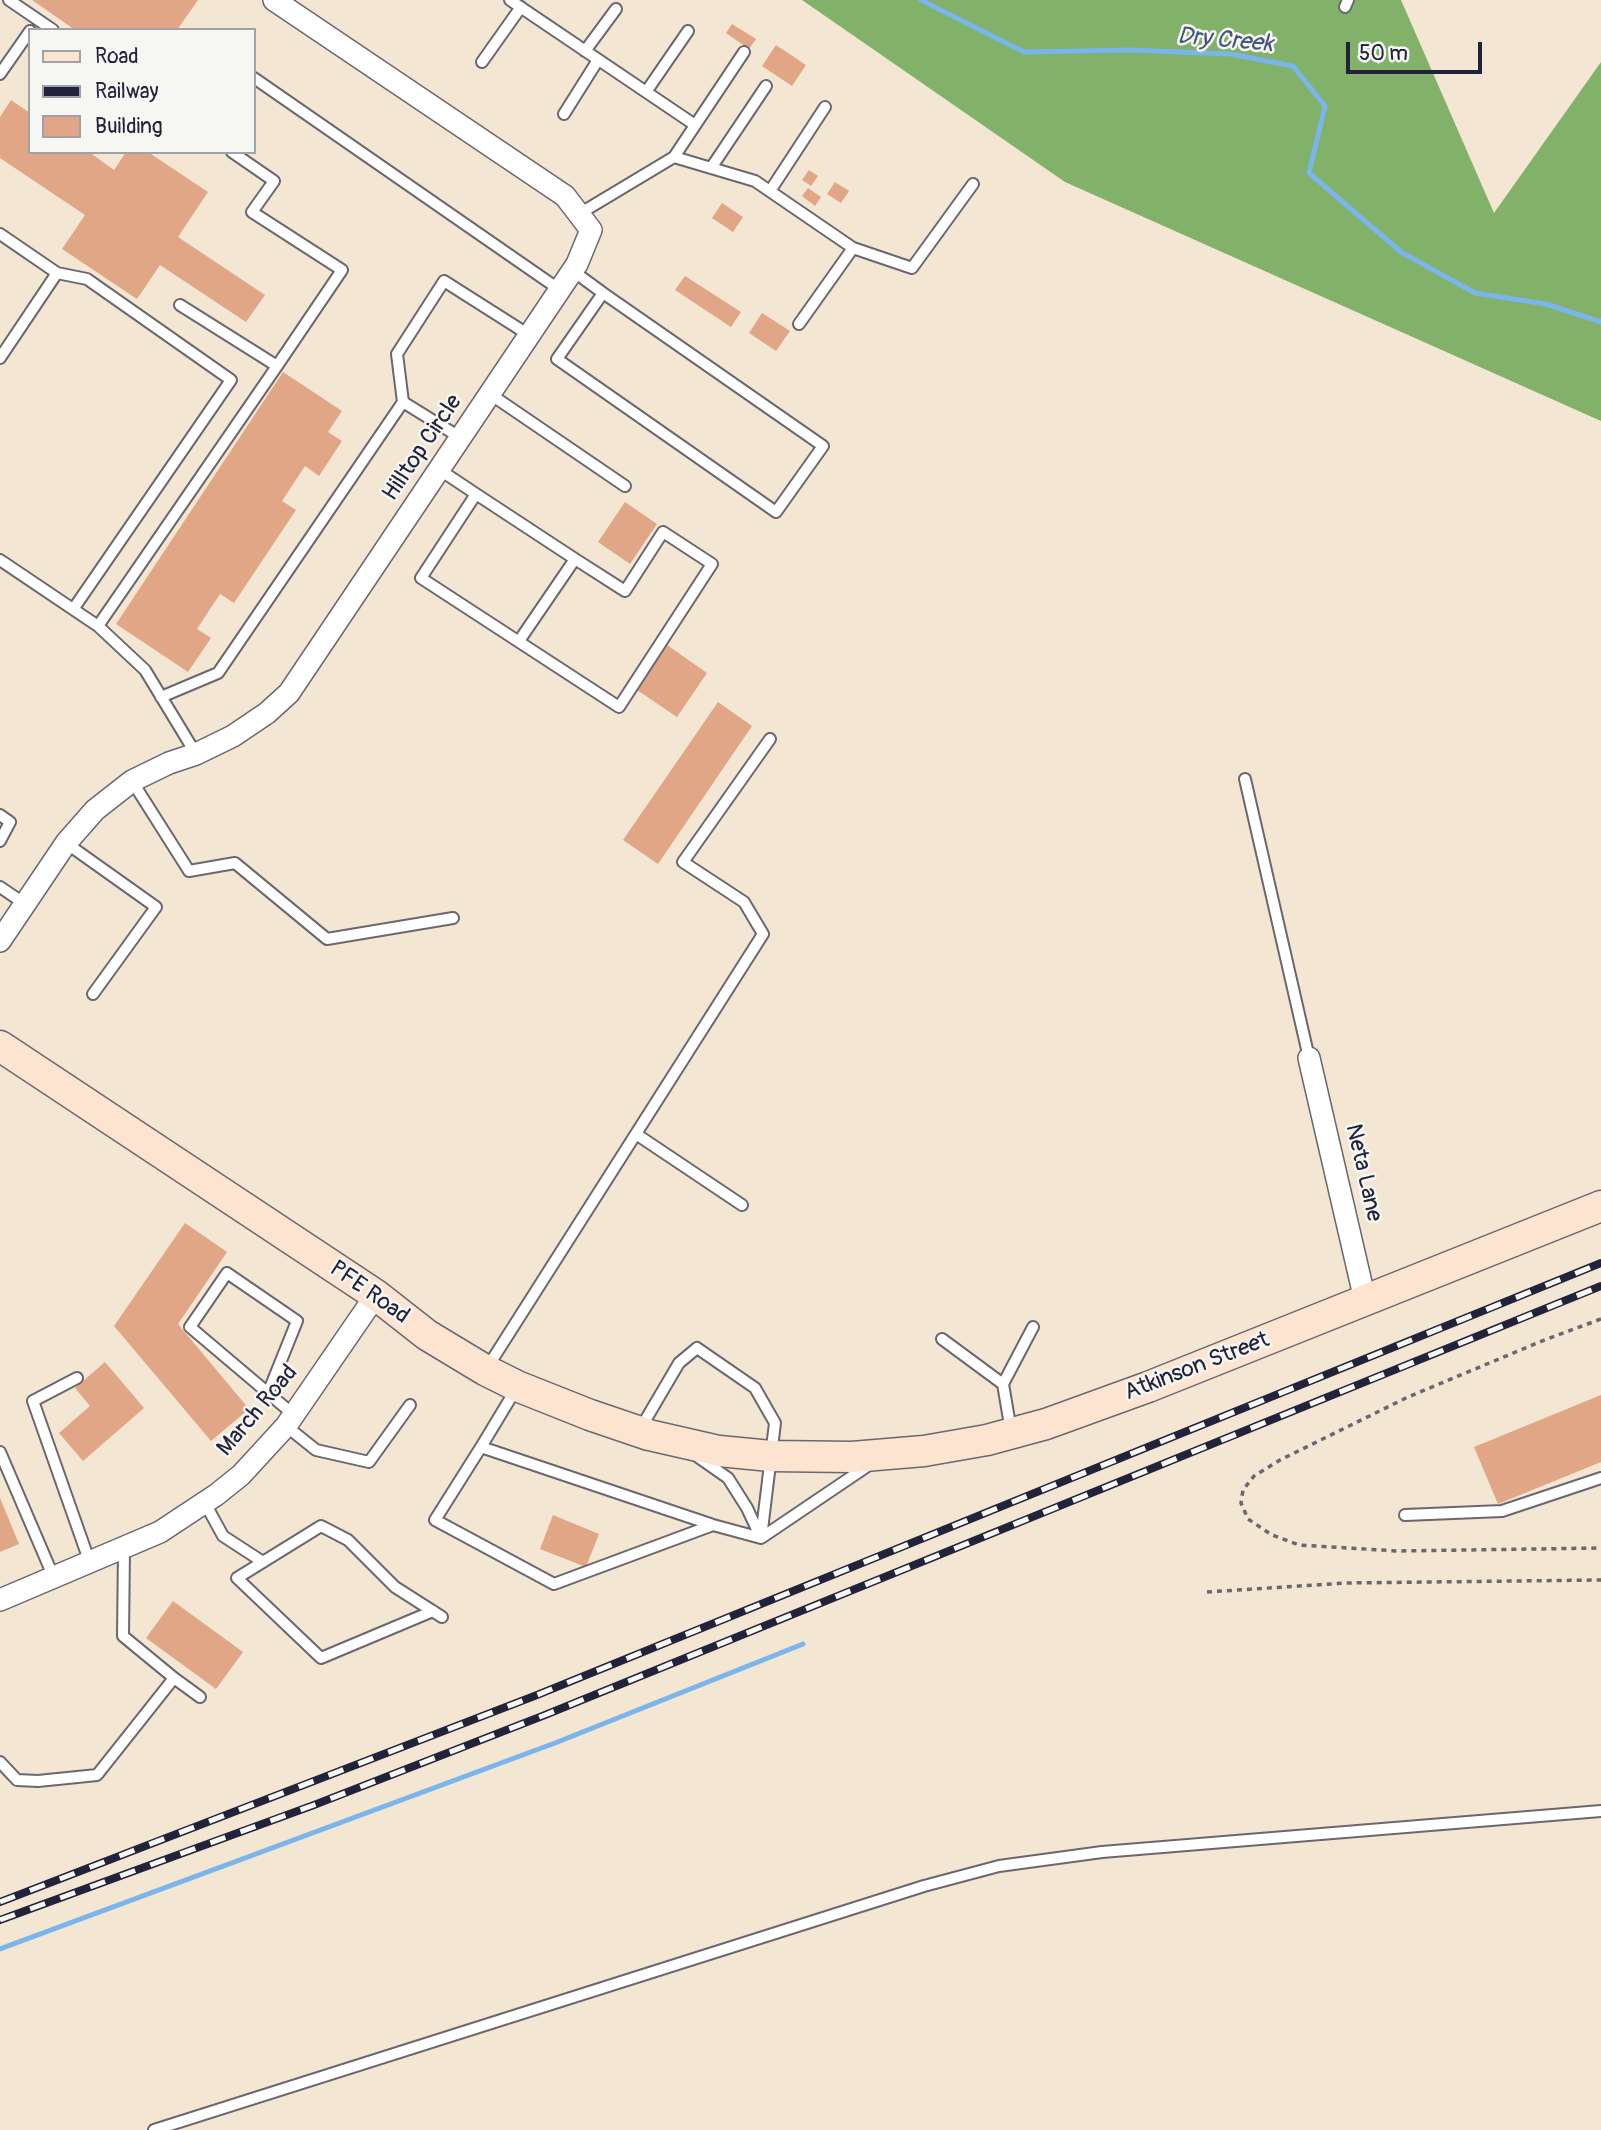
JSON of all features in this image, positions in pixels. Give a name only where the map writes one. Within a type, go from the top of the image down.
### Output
[{"type":"main road","name":"PFE Road","points":[[0,1046],[376,1295],[427,1335],[485,1370],[517,1386],[590,1415],[639,1431],[719,1451],[773,1456]]},
{"type":"main road","name":"Atkinson Street","points":[[773,1456],[852,1457],[924,1451],[1011,1434],[1046,1424],[1148,1387],[1601,1206]]},
{"type":"street","points":[[274,0],[565,196],[579,214]]},
{"type":"street","name":"Hilltop Circle","points":[[0,941],[66,843],[95,810],[132,780],[233,737],[267,713],[289,693],[573,271],[591,230],[579,214]]},
{"type":"street","name":"Neta Lane","points":[[1309,1058],[1366,1300]]},
{"type":"street","name":"March Road","points":[[0,1600],[160,1532],[205,1503],[241,1475],[290,1420],[376,1295]]},
{"type":"lane","points":[[9,0],[50,28]]},
{"type":"lane","points":[[510,0],[695,125]]},
{"type":"lane","points":[[482,62],[520,7]]},
{"type":"lane","points":[[585,51],[616,9]]},
{"type":"lane","points":[[31,28],[38,19]]},
{"type":"lane","points":[[646,92],[688,31]]},
{"type":"lane","points":[[0,74],[28,33]]},
{"type":"lane","points":[[579,214],[674,157],[744,52]]},
{"type":"lane","points":[[564,114],[598,60]]},
{"type":"lane","points":[[256,79],[559,290]]},
{"type":"lane","points":[[711,168],[766,86]]},
{"type":"lane","points":[[770,191],[825,107]]},
{"type":"lane","points":[[99,626],[342,270],[252,212],[274,181],[236,154]]},
{"type":"lane","points":[[674,157],[755,181],[853,248],[912,268],[973,184]]},
{"type":"lane","points":[[0,234],[57,272],[87,278],[231,380],[74,608]]},
{"type":"lane","points":[[799,324],[853,248]]},
{"type":"lane","points":[[573,271],[822,446],[776,512],[556,359],[603,293]]},
{"type":"lane","points":[[0,358],[57,272]]},
{"type":"lane","points":[[161,697],[218,673],[403,401],[397,354],[444,281],[529,335]]},
{"type":"lane","points":[[180,305],[277,366]]},
{"type":"lane","points":[[490,394],[625,485]]},
{"type":"lane","points":[[403,401],[461,438]]},
{"type":"lane","points":[[440,470],[625,591],[663,532],[712,564],[619,707],[421,578],[476,494]]},
{"type":"lane","points":[[519,641],[575,559]]},
{"type":"lane","points":[[0,561],[99,626],[145,670],[196,754]]},
{"type":"lane","points":[[485,1370],[763,934],[744,902],[683,862],[770,739]]},
{"type":"lane","points":[[1245,779],[1309,1058]]},
{"type":"lane","points":[[132,780],[189,871],[235,863],[327,939],[453,918]]},
{"type":"lane","points":[[0,815],[10,822],[0,841]]},
{"type":"lane","points":[[66,843],[156,907],[93,994]]},
{"type":"lane","points":[[0,887],[25,904]]},
{"type":"lane","points":[[636,1134],[742,1205]]},
{"type":"lane","points":[[268,1393],[297,1321],[227,1273],[190,1327],[268,1393],[316,1450],[369,1462],[410,1405]]},
{"type":"lane","points":[[1011,1434],[1003,1384],[1033,1326]]},
{"type":"lane","points":[[942,1339],[1003,1384]]},
{"type":"lane","points":[[639,1431],[679,1363],[697,1348],[755,1388],[775,1423],[761,1538]]},
{"type":"lane","points":[[77,1378],[33,1401],[90,1563]]},
{"type":"lane","points":[[517,1386],[435,1521],[554,1584],[713,1525]]},
{"type":"lane","points":[[676,1441],[728,1478],[747,1508],[761,1538]]},
{"type":"lane","points":[[481,1447],[713,1525],[761,1538]]},
{"type":"lane","points":[[0,1452],[54,1578]]},
{"type":"lane","points":[[761,1538],[835,1486],[886,1455]]},
{"type":"lane","points":[[1405,1515],[1502,1511],[1601,1478]]},
{"type":"lane","points":[[205,1503],[223,1536],[263,1562]]},
{"type":"lane","points":[[321,1526],[348,1540],[395,1587],[438,1614],[321,1658],[237,1578],[263,1562],[321,1526]]},
{"type":"lane","points":[[124,1549],[123,1636],[200,1696]]},
{"type":"lane","points":[[0,1762],[17,1780],[38,1781],[97,1775],[174,1678]]},
{"type":"lane","points":[[154,2130],[925,1886],[999,1866],[1101,1852],[1601,1811]]},
{"type":"path","points":[[1601,1319],[1408,1398],[1280,1460],[1254,1476],[1243,1490],[1241,1503],[1248,1519],[1272,1535],[1299,1545],[1397,1551],[1601,1548]]},
{"type":"path","points":[[1207,1592],[1346,1583],[1601,1580]]},
{"type":"green space","points":[[802,0],[1401,0],[1494,213],[1601,62],[1601,421],[1065,182]]},
{"type":"building","points":[[32,0],[198,0],[178,28],[72,28]]},
{"type":"building","points":[[732,24],[756,39],[749,49],[726,33]]},
{"type":"building","points":[[776,45],[806,65],[792,86],[762,66]]},
{"type":"building","points":[[11,100],[28,112],[28,154],[92,154],[114,170],[125,154],[151,154],[208,192],[178,237],[265,295],[246,322],[160,265],[137,299],[62,249],[85,215],[0,158],[0,117]]},
{"type":"building","points":[[809,170],[818,176],[811,186],[802,180]]},
{"type":"building","points":[[835,182],[849,191],[841,203],[827,194]]},
{"type":"building","points":[[808,188],[821,197],[815,206],[802,196]]},
{"type":"building","points":[[722,203],[743,217],[733,232],[712,218]]},
{"type":"building","points":[[685,276],[741,312],[731,327],[675,290]]},
{"type":"building","points":[[762,313],[790,331],[776,351],[749,333]]},
{"type":"building","points":[[283,372],[342,411],[328,432],[342,441],[319,476],[305,466],[282,501],[296,510],[234,603],[220,594],[197,629],[211,638],[188,672],[116,624]]},
{"type":"building","points":[[625,502],[657,524],[630,564],[598,542]]},
{"type":"building","points":[[667,645],[707,673],[677,717],[637,690]]},
{"type":"building","points":[[718,702],[752,726],[658,864],[623,840]]},
{"type":"building","points":[[185,1223],[227,1252],[178,1324],[249,1409],[211,1441],[114,1326]]},
{"type":"building","points":[[105,1362],[144,1408],[83,1461],[59,1433],[90,1406],[75,1388]]},
{"type":"building","points":[[1601,1395],[1601,1462],[1498,1504],[1474,1447]]},
{"type":"building","points":[[0,1498],[19,1544],[0,1552]]},
{"type":"building","points":[[553,1515],[599,1534],[586,1567],[540,1549]]},
{"type":"building","points":[[173,1601],[243,1652],[216,1689],[146,1638]]},
{"type":"waterway","name":"Dry Creek","points":[[921,0],[1024,52],[1130,50],[1230,54],[1293,66],[1325,106],[1309,173],[1401,252],[1475,293],[1546,304],[1601,322]]},
{"type":"waterway","points":[[0,1949],[555,1743],[803,1644]]},
{"type":"railway","points":[[0,1902],[537,1695],[1601,1263]]},
{"type":"railway","points":[[0,1920],[314,1805],[545,1715],[1601,1286]]}]
